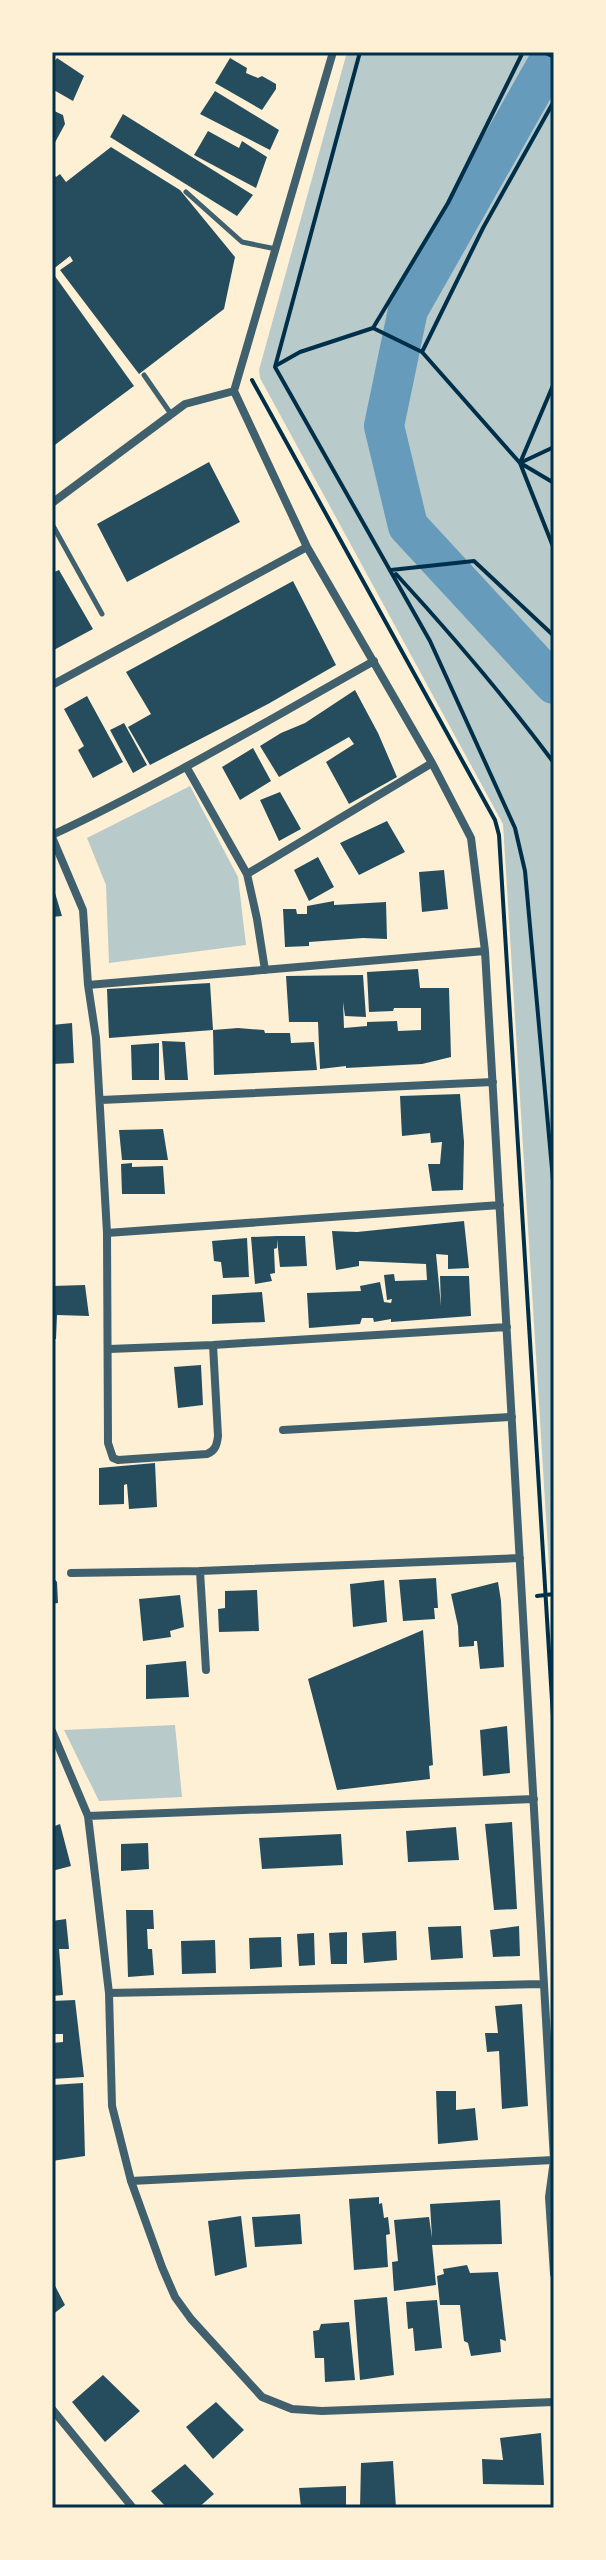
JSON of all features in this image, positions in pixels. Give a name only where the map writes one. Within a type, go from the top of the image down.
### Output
[{"type":"street","points":[[333,52],[234,391],[307,547],[432,763],[475,850],[485,951],[534,1799],[554,2160],[554,2274]]},
{"type":"street","points":[[52,503],[185,404],[234,391]]},
{"type":"street","points":[[52,685],[307,547]]},
{"type":"street","points":[[213,1345],[218,1436],[212,1452],[118,1460],[110,1454],[107,1233],[101,1100],[83,910],[52,836],[187,768],[374,661]]},
{"type":"street","points":[[247,874],[432,763]]},
{"type":"street","points":[[187,768],[247,874],[265,970]]},
{"type":"street","points":[[88,985],[485,951]]},
{"type":"street","points":[[101,1100],[493,1082]]},
{"type":"street","points":[[107,1233],[500,1205]]},
{"type":"street","points":[[109,1349],[507,1327]]},
{"type":"street","points":[[283,1430],[512,1417]]},
{"type":"street","points":[[71,1573],[520,1558]]},
{"type":"street","points":[[200,1571],[206,1670]]},
{"type":"street","points":[[52,1731],[88,1816],[109,1993],[112,2106],[131,2181],[170,2287],[191,2319],[262,2397],[292,2409],[322,2411],[554,2402]]},
{"type":"street","points":[[88,1816],[534,1799]]},
{"type":"street","points":[[109,1993],[542,1984]]},
{"type":"street","points":[[131,2181],[554,2160]]},
{"type":"street","points":[[52,2409],[133,2508]]},
{"type":"lane","points":[[186,192],[242,242],[276,249]]},
{"type":"lane","points":[[144,375],[172,415]]},
{"type":"lane","points":[[52,524],[102,614]]},
{"type":"path","points":[[360,52],[275,367],[430,641],[515,828],[525,871],[554,1191]]},
{"type":"path","points":[[275,367],[300,352],[373,328],[448,203],[523,52]]},
{"type":"path","points":[[544,52],[554,57]]},
{"type":"path","points":[[422,352],[483,228],[554,101]]},
{"type":"path","points":[[373,328],[422,352],[520,463],[554,483]]},
{"type":"path","points":[[252,380],[495,820],[499,835],[554,1733]]},
{"type":"path","points":[[554,383],[520,463],[554,549]]},
{"type":"path","points":[[520,463],[554,447]]},
{"type":"path","points":[[391,570],[474,561],[554,636]]},
{"type":"path","points":[[391,570],[509,703],[554,763]]},
{"type":"path","points":[[546,1113],[554,1119]]},
{"type":"shaded area","points":[[347,52],[554,52],[554,1646],[503,824],[260,378],[259,370]]},
{"type":"shaded area","points":[[190,786],[238,877],[246,945],[109,963],[106,885],[87,838]]},
{"type":"shaded area","points":[[175,1725],[182,1797],[99,1801],[64,1730]]},
{"type":"building","points":[[57,58],[84,76],[73,101],[52,89],[52,65]]},
{"type":"building","points":[[230,58],[247,68],[246,73],[258,78],[262,76],[276,84],[262,110],[215,83]]},
{"type":"building","points":[[215,91],[279,130],[270,150],[200,114]]},
{"type":"building","points":[[52,110],[63,115],[65,124],[52,148]]},
{"type":"building","points":[[123,114],[253,195],[237,216],[110,137]]},
{"type":"building","points":[[208,131],[239,148],[242,141],[267,157],[256,188],[194,155]]},
{"type":"building","points":[[111,147],[180,190],[235,257],[224,309],[139,374],[60,270],[73,261],[70,256],[52,270],[52,172],[56,177],[60,174],[66,182]]},
{"type":"building","points":[[52,272],[134,386],[52,447]]},
{"type":"building","points":[[209,462],[240,522],[127,582],[97,524]]},
{"type":"building","points":[[59,570],[93,629],[52,651],[52,573]]},
{"type":"building","points":[[293,581],[336,665],[150,765],[128,727],[151,714],[126,672]]},
{"type":"building","points":[[355,690],[397,777],[349,804],[326,762],[354,744],[349,737],[279,777],[260,746],[305,723]]},
{"type":"building","points":[[87,696],[123,762],[93,778],[78,750],[84,746],[64,709]]},
{"type":"building","points":[[124,723],[147,765],[133,773],[110,730]]},
{"type":"building","points":[[253,748],[271,781],[240,800],[222,767]]},
{"type":"building","points":[[280,792],[301,829],[279,841],[260,800]]},
{"type":"building","points":[[387,821],[405,852],[359,875],[340,843]]},
{"type":"building","points":[[318,857],[334,887],[309,901],[294,870]]},
{"type":"building","points":[[444,870],[448,909],[422,912],[419,872]]},
{"type":"building","points":[[52,883],[62,916],[52,917]]},
{"type":"building","points":[[334,901],[334,905],[386,902],[387,939],[309,942],[309,946],[285,947],[283,909],[296,909],[297,914],[307,914],[307,906]]},
{"type":"building","points":[[418,969],[420,988],[449,988],[451,1057],[422,1064],[320,1069],[318,1022],[289,1022],[286,976],[363,975],[366,1017],[345,1016],[343,1002],[344,1028],[367,1026],[367,1022],[397,1021],[398,1031],[421,1030],[421,1008],[369,1012],[367,972]]},
{"type":"building","points":[[210,983],[213,1030],[109,1038],[107,989]]},
{"type":"building","points":[[72,1023],[74,1063],[52,1064],[52,1025]]},
{"type":"building","points":[[238,1028],[290,1033],[291,1043],[314,1042],[317,1070],[214,1075],[213,1030]]},
{"type":"building","points":[[162,1041],[185,1042],[188,1080],[165,1080]]},
{"type":"building","points":[[159,1043],[159,1080],[132,1080],[131,1045]]},
{"type":"building","points":[[460,1094],[464,1142],[463,1190],[432,1191],[428,1164],[440,1164],[442,1142],[431,1143],[430,1133],[402,1136],[400,1096]]},
{"type":"building","points":[[163,1129],[168,1160],[122,1160],[119,1130]]},
{"type":"building","points":[[132,1163],[132,1167],[163,1166],[165,1194],[122,1194],[121,1164]]},
{"type":"building","points":[[464,1221],[469,1268],[448,1269],[448,1255],[436,1254],[441,1306],[440,1276],[469,1276],[471,1316],[391,1322],[391,1319],[374,1322],[373,1318],[362,1318],[360,1324],[309,1328],[307,1293],[361,1291],[360,1286],[380,1282],[384,1302],[391,1303],[392,1299],[387,1300],[384,1275],[394,1274],[395,1281],[427,1280],[426,1264],[359,1261],[359,1266],[336,1270],[332,1231],[357,1232]]},
{"type":"building","points":[[305,1236],[307,1266],[280,1267],[277,1239],[277,1248],[274,1249],[275,1273],[270,1274],[272,1281],[255,1284],[251,1237]]},
{"type":"building","points":[[247,1238],[249,1277],[223,1278],[221,1262],[214,1261],[212,1241]]},
{"type":"building","points":[[85,1285],[89,1316],[57,1315],[56,1339],[52,1339],[52,1286]]},
{"type":"building","points":[[262,1292],[265,1322],[212,1324],[212,1295]]},
{"type":"building","points":[[201,1365],[203,1405],[178,1408],[174,1367]]},
{"type":"building","points":[[155,1463],[157,1507],[129,1509],[127,1484],[124,1485],[124,1504],[99,1505],[99,1468]]},
{"type":"building","points":[[52,1576],[57,1582],[58,1603],[52,1604]]},
{"type":"building","points":[[436,1578],[438,1608],[434,1608],[435,1619],[403,1621],[399,1580]]},
{"type":"building","points":[[384,1580],[387,1622],[353,1627],[350,1584]]},
{"type":"building","points":[[498,1582],[504,1667],[480,1669],[477,1641],[474,1641],[474,1646],[459,1647],[451,1594]]},
{"type":"building","points":[[257,1590],[259,1631],[219,1632],[218,1609],[225,1608],[225,1591]]},
{"type":"building","points":[[180,1595],[184,1627],[170,1631],[171,1637],[143,1641],[139,1599]]},
{"type":"building","points":[[423,1630],[433,1765],[429,1766],[430,1779],[337,1790],[308,1679]]},
{"type":"building","points":[[186,1661],[189,1697],[146,1699],[146,1665]]},
{"type":"building","points":[[507,1726],[510,1773],[483,1776],[480,1730]]},
{"type":"building","points":[[512,1822],[517,1909],[494,1910],[485,1824]]},
{"type":"building","points":[[60,1824],[71,1866],[52,1871],[52,1827]]},
{"type":"building","points":[[456,1827],[459,1860],[408,1862],[406,1831]]},
{"type":"building","points":[[341,1834],[343,1865],[262,1869],[259,1838]]},
{"type":"building","points":[[148,1843],[149,1869],[121,1871],[121,1844]]},
{"type":"building","points":[[126,1910],[153,1910],[154,1929],[147,1929],[154,1975],[128,1977]]},
{"type":"building","points":[[66,1919],[69,1949],[59,1949],[63,1995],[52,1996],[52,1921]]},
{"type":"building","points":[[461,1926],[463,1958],[431,1960],[428,1927]]},
{"type":"building","points":[[519,1926],[520,1956],[493,1957],[490,1930]]},
{"type":"building","points":[[396,1931],[397,1960],[364,1963],[362,1933]]},
{"type":"building","points":[[347,1932],[347,1964],[331,1964],[329,1933]]},
{"type":"building","points":[[314,1933],[315,1965],[299,1966],[297,1934]]},
{"type":"building","points":[[281,1937],[282,1967],[250,1969],[249,1938]]},
{"type":"building","points":[[215,1940],[216,1973],[182,1974],[181,1941]]},
{"type":"building","points":[[75,2000],[84,2077],[52,2079],[52,2043],[63,2042],[63,2034],[52,2034],[52,2001]]},
{"type":"building","points":[[522,2004],[528,2106],[502,2109],[499,2051],[487,2052],[485,2033],[498,2033],[495,2006]]},
{"type":"building","points":[[83,2083],[85,2156],[52,2161],[52,2085]]},
{"type":"building","points":[[436,2091],[456,2091],[456,2110],[475,2108],[478,2140],[438,2144]]},
{"type":"building","points":[[379,2197],[384,2218],[388,2217],[388,2267],[354,2270],[349,2199]]},
{"type":"building","points":[[500,2200],[502,2244],[432,2245],[436,2285],[394,2291],[392,2262],[398,2261],[394,2220],[429,2217],[432,2238],[430,2204]]},
{"type":"building","points":[[300,2214],[302,2244],[255,2247],[252,2217]]},
{"type":"building","points":[[241,2216],[247,2267],[215,2276],[208,2221]]},
{"type":"building","points":[[467,2265],[470,2273],[498,2272],[506,2341],[500,2339],[501,2352],[471,2356],[468,2343],[464,2341],[460,2305],[440,2305],[437,2276],[444,2274],[443,2269]]},
{"type":"building","points":[[52,2280],[65,2305],[52,2315]]},
{"type":"building","points":[[387,2297],[394,2375],[360,2380],[354,2300]]},
{"type":"building","points":[[437,2300],[442,2348],[415,2351],[413,2328],[408,2329],[406,2302]]},
{"type":"building","points":[[349,2322],[355,2380],[325,2382],[324,2358],[315,2358],[313,2331],[319,2330],[321,2324]]},
{"type":"building","points":[[103,2375],[140,2411],[105,2442],[72,2402]]},
{"type":"building","points":[[216,2402],[244,2430],[213,2459],[186,2427]]},
{"type":"building","points":[[541,2433],[544,2485],[483,2484],[482,2459],[503,2460],[500,2438]]},
{"type":"building","points":[[393,2461],[396,2508],[360,2508],[361,2463]]},
{"type":"building","points":[[185,2464],[214,2494],[198,2508],[167,2508],[151,2491]]},
{"type":"building","points":[[346,2486],[346,2508],[301,2508],[299,2488]]},
{"type":"waterway","points":[[554,52],[408,310],[384,426],[408,526],[554,684]]}]
